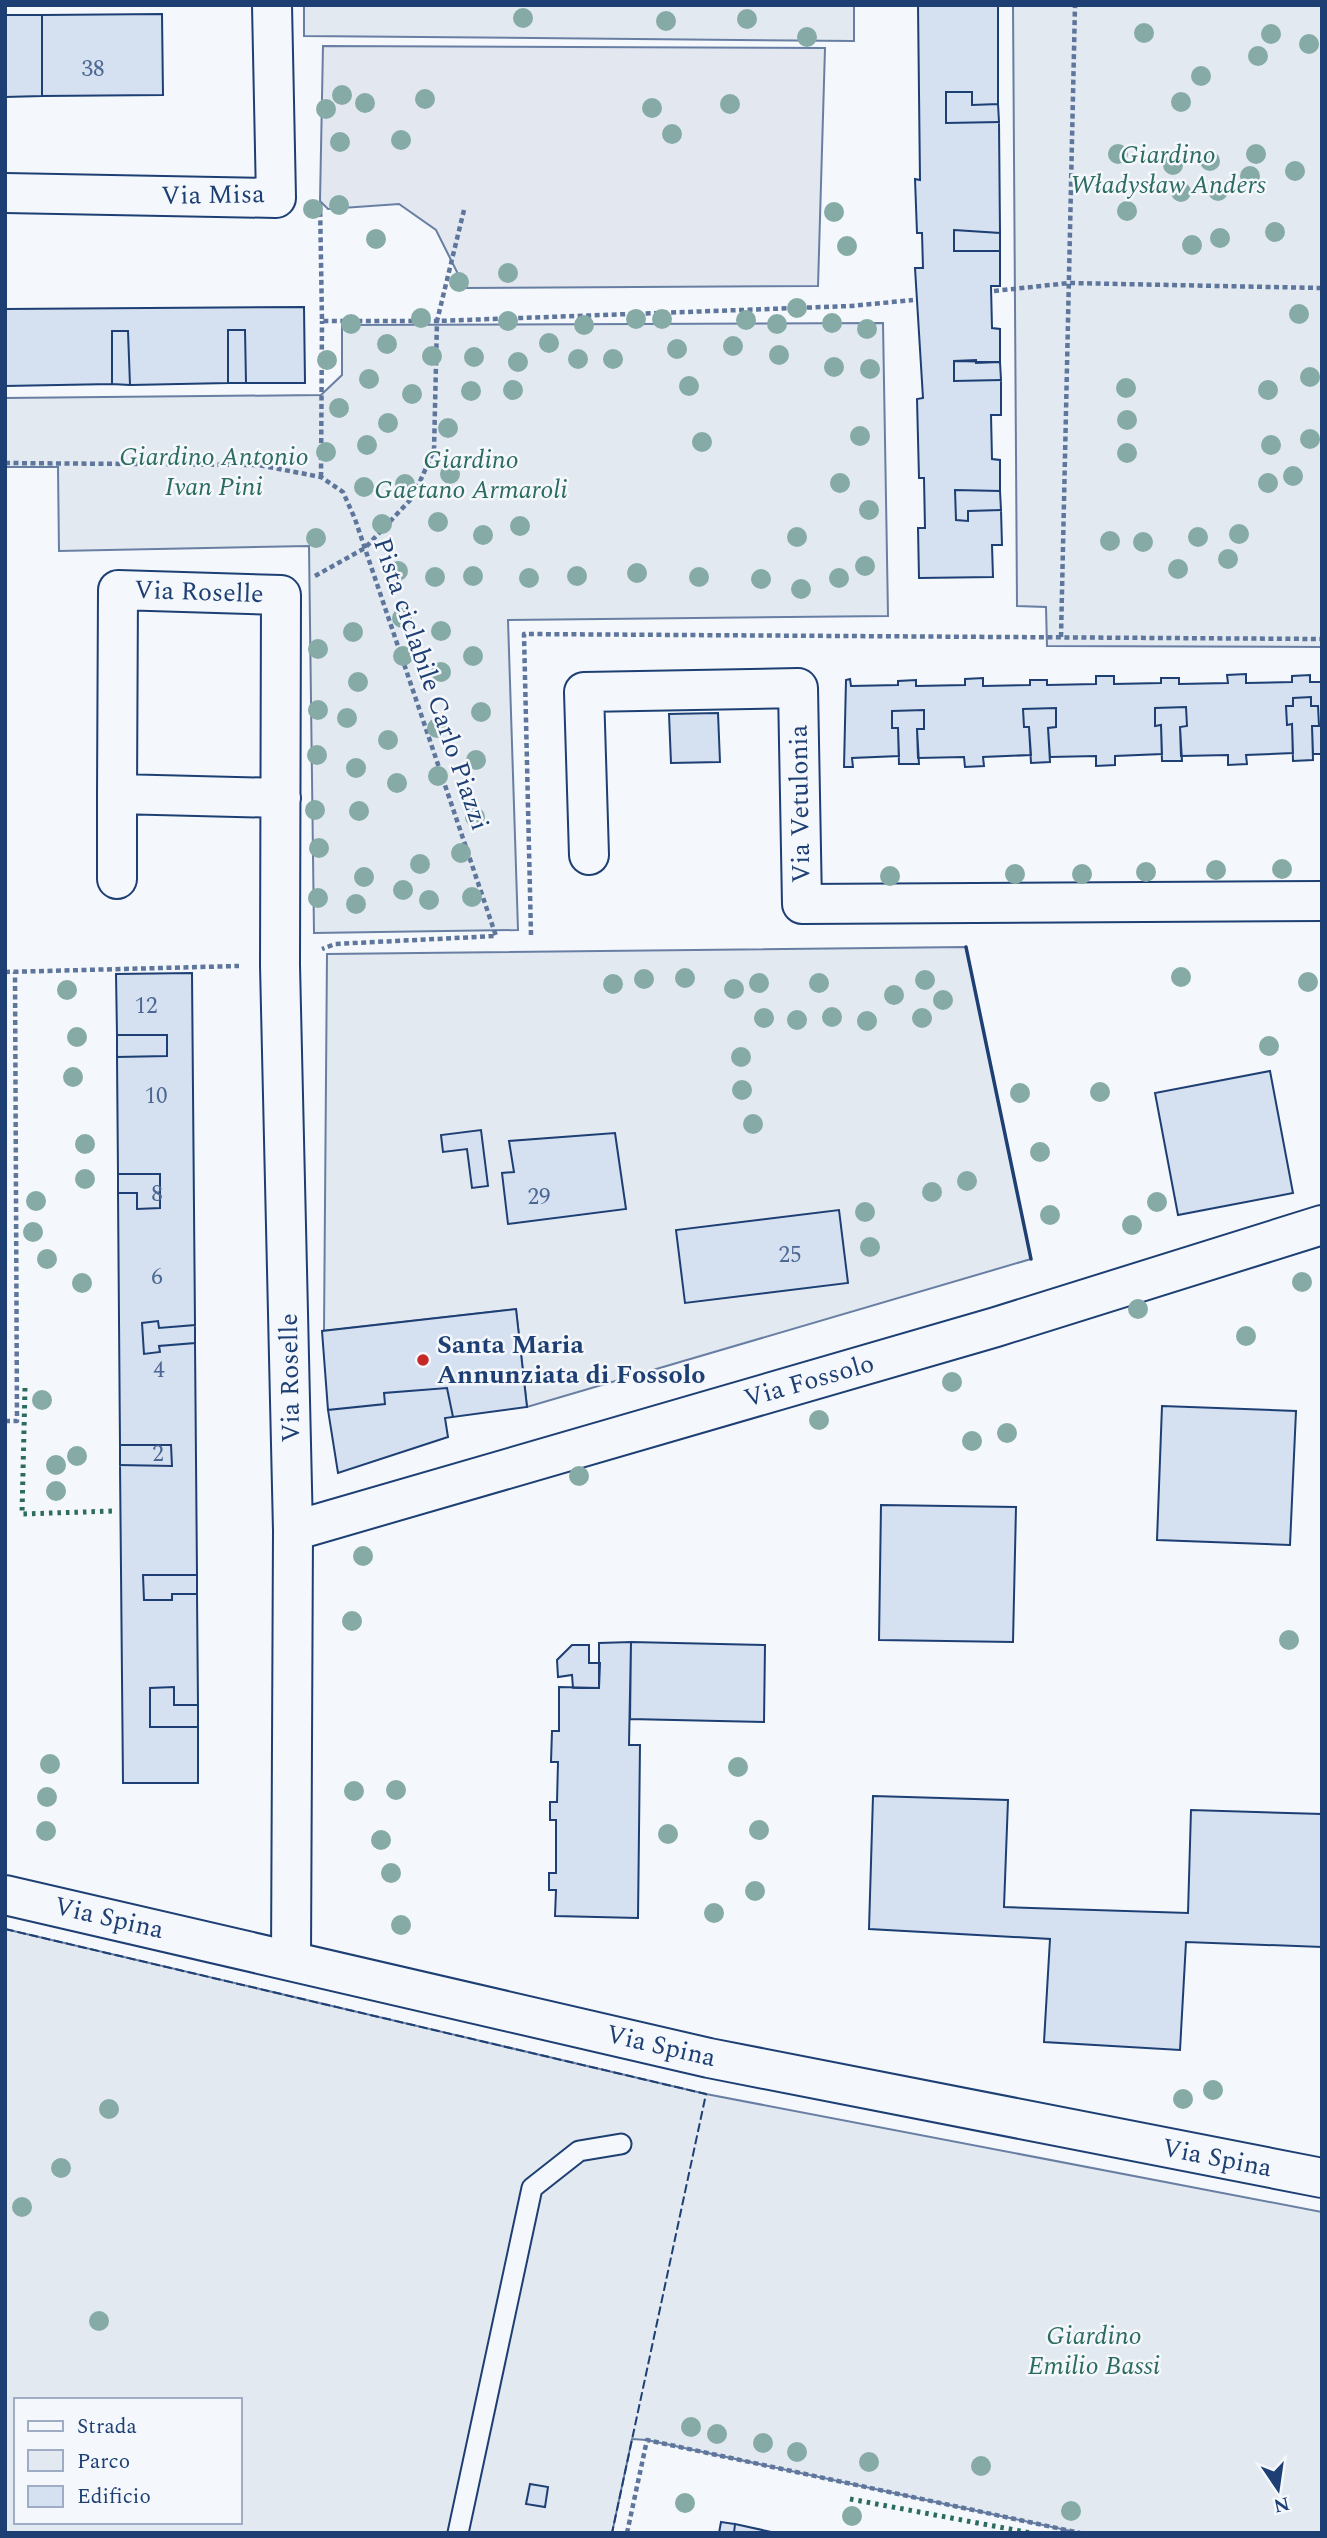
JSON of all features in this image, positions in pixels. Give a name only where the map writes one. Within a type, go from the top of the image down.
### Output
[{"type":"street","name":"Via Misa","points":[[5,193],[276,198],[272,5]]},
{"type":"street","name":"Via Roselle","points":[[117,879],[118,590],[281,595],[281,965],[293,1531],[291,1959]]},
{"type":"street","name":"Via Vetulonia","points":[[589,855],[584,692],[798,688],[802,904],[1322,901]]},
{"type":"street","points":[[117,794],[281,798]]},
{"type":"street","name":"Via Fossolo","points":[[293,1531],[996,1327],[1322,1224]]},
{"type":"street","name":"Via Spina","points":[[5,1895],[291,1959],[709,2058],[1322,2178]]},
{"type":"lane","points":[[458,2533],[532,2188],[579,2151],[621,2144]]},
{"type":"path","points":[[1061,637],[1075,5]]},
{"type":"path","points":[[5,463],[258,465],[321,477],[320,201]]},
{"type":"path","points":[[281,595],[365,548],[413,496],[434,450],[437,321],[464,210]]},
{"type":"path","points":[[994,291],[1069,284],[1322,288]]},
{"type":"path","points":[[322,321],[437,321],[836,307],[913,300]]},
{"type":"path","name":"Pista ciclabile Carlo Piazzi","points":[[281,965],[335,944],[496,936],[365,548],[343,492],[321,477]]},
{"type":"path","points":[[5,972],[281,965]]},
{"type":"path","points":[[5,1421],[18,1421],[15,971]]},
{"type":"path","points":[[627,2533],[647,2440],[1080,2533]]},
{"type":"green space","points":[[304,5],[854,5],[854,41],[304,36]]},
{"type":"green space","name":"Giardino Władysław Anders","points":[[1013,5],[1322,5],[1322,647],[1047,646],[1046,607],[1017,606]]},
{"type":"green space","name":"Giardino Gaetano Armaroli","points":[[883,323],[888,616],[508,620],[518,930],[314,933],[309,546],[59,551],[58,467],[5,467],[5,398],[321,395],[342,375],[342,325]]},
{"type":"green space","points":[[966,947],[1031,1259],[527,1407],[516,1309],[324,1331],[327,954]]},
{"type":"green space","name":"Giardino Emilio Bassi","points":[[5,1929],[706,2094],[1322,2212],[1322,2533],[1080,2533],[647,2440],[632,2439],[612,2533],[5,2533]]},
{"type":"shaded area","points":[[323,46],[825,48],[818,286],[465,288],[436,230],[399,204],[328,209],[320,201]]},
{"type":"building","points":[[918,5],[998,5],[998,104],[972,105],[972,92],[946,92],[946,123],[999,122],[1000,233],[954,230],[954,251],[1000,251],[1000,286],[991,286],[992,328],[1000,329],[1000,362],[954,361],[954,381],[1001,380],[1001,415],[991,415],[992,459],[1000,460],[1000,491],[955,490],[956,520],[968,521],[968,511],[1001,510],[1002,545],[992,545],[993,577],[919,578],[918,528],[925,528],[924,478],[919,478],[917,399],[923,398],[915,268],[923,268],[922,233],[917,233],[915,179],[920,180]]},
{"type":"building","points":[[162,14],[163,95],[42,96],[42,15]]},
{"type":"building","points":[[5,15],[42,15],[42,96],[5,97]]},
{"type":"building","points":[[946,92],[972,92],[972,105],[998,104],[999,122],[946,123]]},
{"type":"building","points":[[954,230],[1000,233],[1000,251],[954,251]]},
{"type":"building","points":[[304,307],[305,383],[246,383],[245,330],[228,330],[228,383],[130,385],[128,331],[112,331],[112,384],[5,386],[5,309]]},
{"type":"building","points":[[228,330],[245,330],[246,383],[228,383]]},
{"type":"building","points":[[112,331],[128,331],[130,385],[112,384]]},
{"type":"building","points":[[976,360],[976,363],[1000,362],[1001,380],[954,381],[954,361]]},
{"type":"building","points":[[955,490],[1000,491],[1001,510],[968,511],[968,521],[956,520]]},
{"type":"building","points":[[1246,674],[1246,683],[1292,682],[1292,676],[1310,675],[1310,682],[1322,682],[1322,754],[1313,754],[1312,726],[1319,726],[1318,706],[1311,706],[1311,697],[1293,698],[1293,706],[1286,706],[1287,725],[1292,724],[1293,753],[1246,755],[1247,764],[1228,765],[1228,755],[1181,756],[1180,727],[1187,726],[1186,707],[1155,708],[1155,726],[1161,725],[1162,754],[1115,756],[1115,765],[1096,766],[1096,756],[1050,757],[1048,728],[1056,727],[1056,708],[1023,709],[1024,727],[1029,727],[1031,755],[983,757],[984,766],[965,767],[964,757],[918,758],[917,729],[924,729],[924,710],[892,711],[892,728],[898,728],[899,756],[852,758],[853,767],[844,767],[846,680],[850,679],[851,686],[898,685],[898,681],[916,680],[916,686],[965,685],[965,679],[983,678],[983,686],[1030,685],[1030,680],[1047,680],[1047,685],[1096,684],[1096,676],[1114,676],[1114,684],[1161,683],[1161,678],[1179,678],[1179,684],[1228,683],[1227,675]]},
{"type":"building","points":[[1311,697],[1311,706],[1318,706],[1319,726],[1312,726],[1313,760],[1293,761],[1292,724],[1287,725],[1286,706],[1293,706],[1293,698]]},
{"type":"building","points":[[1186,707],[1187,726],[1180,727],[1182,761],[1162,761],[1161,725],[1155,726],[1155,708]]},
{"type":"building","points":[[1056,708],[1056,727],[1048,728],[1050,762],[1031,763],[1029,727],[1024,727],[1023,709]]},
{"type":"building","points":[[924,710],[924,729],[917,729],[919,764],[899,764],[898,728],[892,728],[892,711]]},
{"type":"building","points":[[718,713],[720,762],[671,763],[669,714]]},
{"type":"building","points":[[192,973],[195,1325],[159,1328],[158,1321],[142,1323],[144,1354],[160,1352],[159,1346],[195,1343],[197,1575],[143,1575],[144,1600],[172,1600],[172,1594],[197,1594],[198,1705],[174,1705],[174,1687],[150,1688],[150,1727],[198,1727],[198,1783],[123,1783],[120,1465],[172,1466],[171,1445],[120,1445],[118,1193],[137,1193],[137,1209],[160,1208],[160,1174],[118,1174],[117,1057],[167,1056],[167,1035],[117,1035],[116,974]]},
{"type":"building","points":[[117,1035],[167,1035],[167,1056],[117,1057]]},
{"type":"building","points":[[1270,1071],[1293,1193],[1178,1215],[1155,1093]]},
{"type":"building","points":[[481,1130],[488,1186],[472,1188],[467,1149],[443,1152],[441,1135]]},
{"type":"building","points":[[615,1133],[626,1209],[508,1224],[502,1173],[514,1172],[509,1141]]},
{"type":"building","points":[[118,1174],[160,1174],[160,1208],[137,1209],[137,1193],[118,1193]]},
{"type":"building","points":[[839,1210],[848,1283],[685,1303],[676,1230]]},
{"type":"building","name":"Santa Maria Annunziata di Fossolo","points":[[516,1309],[527,1407],[453,1417],[447,1388],[384,1393],[385,1404],[328,1410],[322,1331]]},
{"type":"building","points":[[158,1321],[159,1328],[195,1325],[195,1343],[159,1346],[160,1352],[144,1354],[142,1323]]},
{"type":"building","points":[[447,1388],[453,1417],[445,1418],[448,1437],[338,1473],[328,1410],[385,1404],[384,1393]]},
{"type":"building","points":[[1162,1406],[1296,1411],[1290,1545],[1157,1540]]},
{"type":"building","points":[[120,1445],[171,1445],[172,1466],[120,1465]]},
{"type":"building","points":[[881,1505],[1016,1507],[1013,1642],[879,1640]]},
{"type":"building","points":[[143,1575],[197,1575],[197,1594],[172,1594],[172,1600],[144,1600]]},
{"type":"building","points":[[631,1642],[629,1745],[640,1745],[638,1918],[555,1916],[556,1890],[549,1890],[549,1873],[556,1873],[556,1820],[550,1820],[550,1802],[557,1802],[558,1762],[551,1762],[552,1731],[559,1731],[559,1687],[599,1688],[599,1643]]},
{"type":"building","points":[[631,1642],[765,1645],[764,1722],[630,1719]]},
{"type":"building","points":[[572,1645],[589,1645],[589,1663],[600,1663],[599,1688],[573,1688],[572,1675],[558,1677],[557,1660]]},
{"type":"building","points":[[174,1687],[174,1705],[198,1705],[198,1727],[150,1727],[150,1688]]},
{"type":"building","points":[[873,1796],[1008,1800],[1004,1907],[1188,1913],[1191,1810],[1322,1814],[1322,1947],[1186,1942],[1180,2050],[1044,2042],[1050,1939],[869,1929]]},
{"type":"building","points":[[530,2484],[548,2487],[545,2507],[526,2504]]},
{"type":"building","points":[[721,2522],[735,2524],[734,2533],[719,2533]]},
{"type":"building","points":[[735,2524],[776,2533],[734,2533]]},
{"type":"hedge","points":[[25,1388],[22,1514],[114,1511]]},
{"type":"hedge","points":[[850,2499],[1031,2533]]},
{"type":"fence","points":[[5,1929],[706,2094],[612,2533]]},
{"type":"wall","points":[[966,947],[1031,1259]]},
{"type":"place","name":"Santa Maria Annunziata di Fossolo","points":[[423,1360]]},
{"type":"park label","name":"Giardino Antonio Ivan Pini","points":[[214,472]]}]
